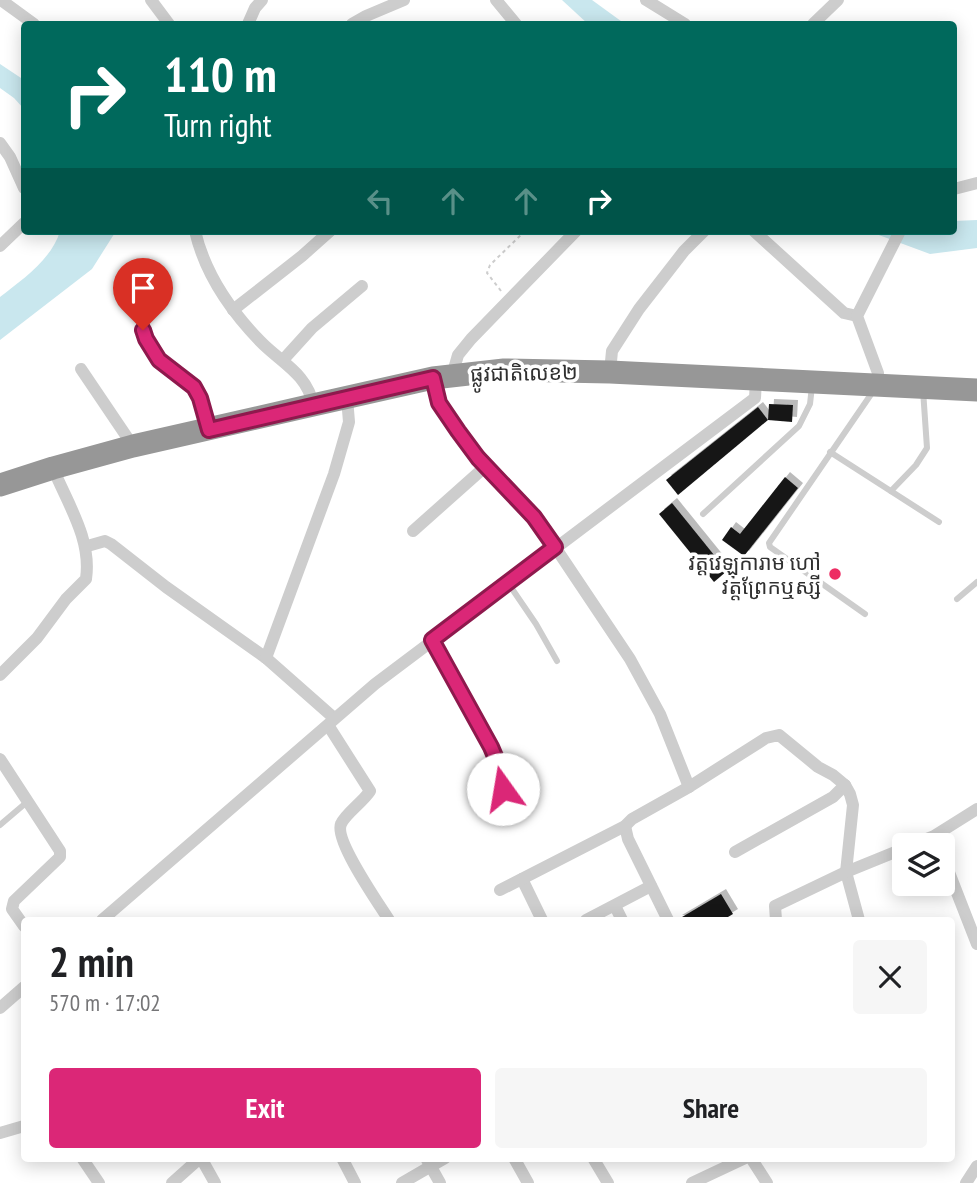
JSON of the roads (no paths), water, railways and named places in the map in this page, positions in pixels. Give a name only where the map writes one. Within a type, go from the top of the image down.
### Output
[{"type":"highway","name":"ផ្លូវជាតិលេខ២","points":[[0,485],[133,446],[442,377],[504,370],[610,372],[977,390]]},
{"type":"street","points":[[1,0],[30,21]]},
{"type":"street","points":[[151,0],[168,21]]},
{"type":"street","points":[[249,21],[262,0]]},
{"type":"street","points":[[357,21],[404,0]]},
{"type":"street","points":[[496,0],[514,21]]},
{"type":"street","points":[[646,0],[680,21]]},
{"type":"street","points":[[816,21],[838,0]]},
{"type":"street","points":[[0,143],[21,181]]},
{"type":"street","points":[[957,188],[977,183]]},
{"type":"street","points":[[0,246],[21,226]]},
{"type":"street","points":[[196,235],[209,273],[218,290],[261,343],[283,360],[311,391],[313,405]]},
{"type":"street","points":[[233,310],[326,235]]},
{"type":"street","points":[[572,235],[458,355],[442,377],[439,403],[478,458],[534,517],[631,659],[660,714],[689,787]]},
{"type":"street","points":[[610,372],[612,351],[639,309],[684,251],[700,235]]},
{"type":"street","points":[[758,235],[844,313],[857,316]]},
{"type":"street","points":[[877,385],[878,373],[857,316],[898,235]]},
{"type":"street","points":[[283,360],[312,328],[362,286]]},
{"type":"street","points":[[143,330],[159,360],[194,387],[209,430]]},
{"type":"street","points":[[81,369],[133,446]]},
{"type":"street","points":[[105,917],[331,722],[432,640],[755,398],[756,380]]},
{"type":"street","points":[[266,658],[334,474],[349,422],[347,398]]},
{"type":"street","points":[[413,531],[486,466]]},
{"type":"street","points":[[0,675],[37,638],[66,599],[86,579],[87,558],[81,533],[53,468]]},
{"type":"street","points":[[91,545],[105,541],[111,544],[266,658],[331,722],[370,791],[341,822],[340,833],[347,850],[387,917]]},
{"type":"street","points":[[432,640],[491,747],[505,780],[498,805],[491,812]]},
{"type":"street","points":[[500,890],[625,826],[632,818],[689,787],[773,735],[779,735],[845,785],[850,794],[853,805],[846,872],[858,917]]},
{"type":"street","points":[[0,759],[60,851],[60,857],[14,901],[12,909],[21,922]]},
{"type":"street","points":[[735,852],[833,797],[845,785]]},
{"type":"street","points":[[946,833],[977,809]]},
{"type":"street","points":[[625,826],[628,839],[666,917]]},
{"type":"street","points":[[776,917],[775,906],[892,853]]},
{"type":"street","points":[[522,879],[541,917]]},
{"type":"street","points":[[592,917],[651,887]]},
{"type":"street","points":[[955,888],[977,944]]},
{"type":"street","points":[[615,906],[620,917]]},
{"type":"street","points":[[0,1008],[21,990]]},
{"type":"street","points":[[0,1133],[21,1127]]},
{"type":"street","points":[[85,1162],[99,1183]]},
{"type":"street","points":[[172,1183],[196,1162]]},
{"type":"street","points":[[203,1162],[215,1183]]},
{"type":"street","points":[[344,1162],[355,1183]]},
{"type":"street","points":[[516,1162],[528,1183]]},
{"type":"street","points":[[595,1162],[608,1183]]},
{"type":"street","points":[[692,1183],[737,1162]]},
{"type":"street","points":[[754,1162],[767,1183]]},
{"type":"street","points":[[402,1183],[428,1163],[440,1183]]},
{"type":"street","points":[[966,1183],[977,1166]]},
{"type":"lane","points":[[703,514],[799,426],[810,404],[812,382]]},
{"type":"lane","points":[[865,614],[770,547],[769,543],[877,385]]},
{"type":"lane","points":[[891,491],[916,465],[926,447],[923,388]]},
{"type":"lane","points":[[830,452],[939,522]]},
{"type":"lane","points":[[957,599],[977,582]]},
{"type":"lane","points":[[508,583],[557,660]]},
{"type":"lane","points":[[0,825],[27,802]]},
{"type":"water","points":[[562,0],[592,0],[621,21],[585,21]]},
{"type":"water","points":[[0,64],[21,78],[21,106],[14,98],[0,88]]},
{"type":"water","points":[[977,220],[977,248],[930,254],[879,235],[957,235],[957,221]]},
{"type":"water","points":[[58,235],[113,235],[92,269],[0,340],[0,297],[43,260]]},
{"type":"place","name":"វត្តវេឡុការាម ហៅ វត្តព្រែកឬស្សី","points":[[835,574]]}]
